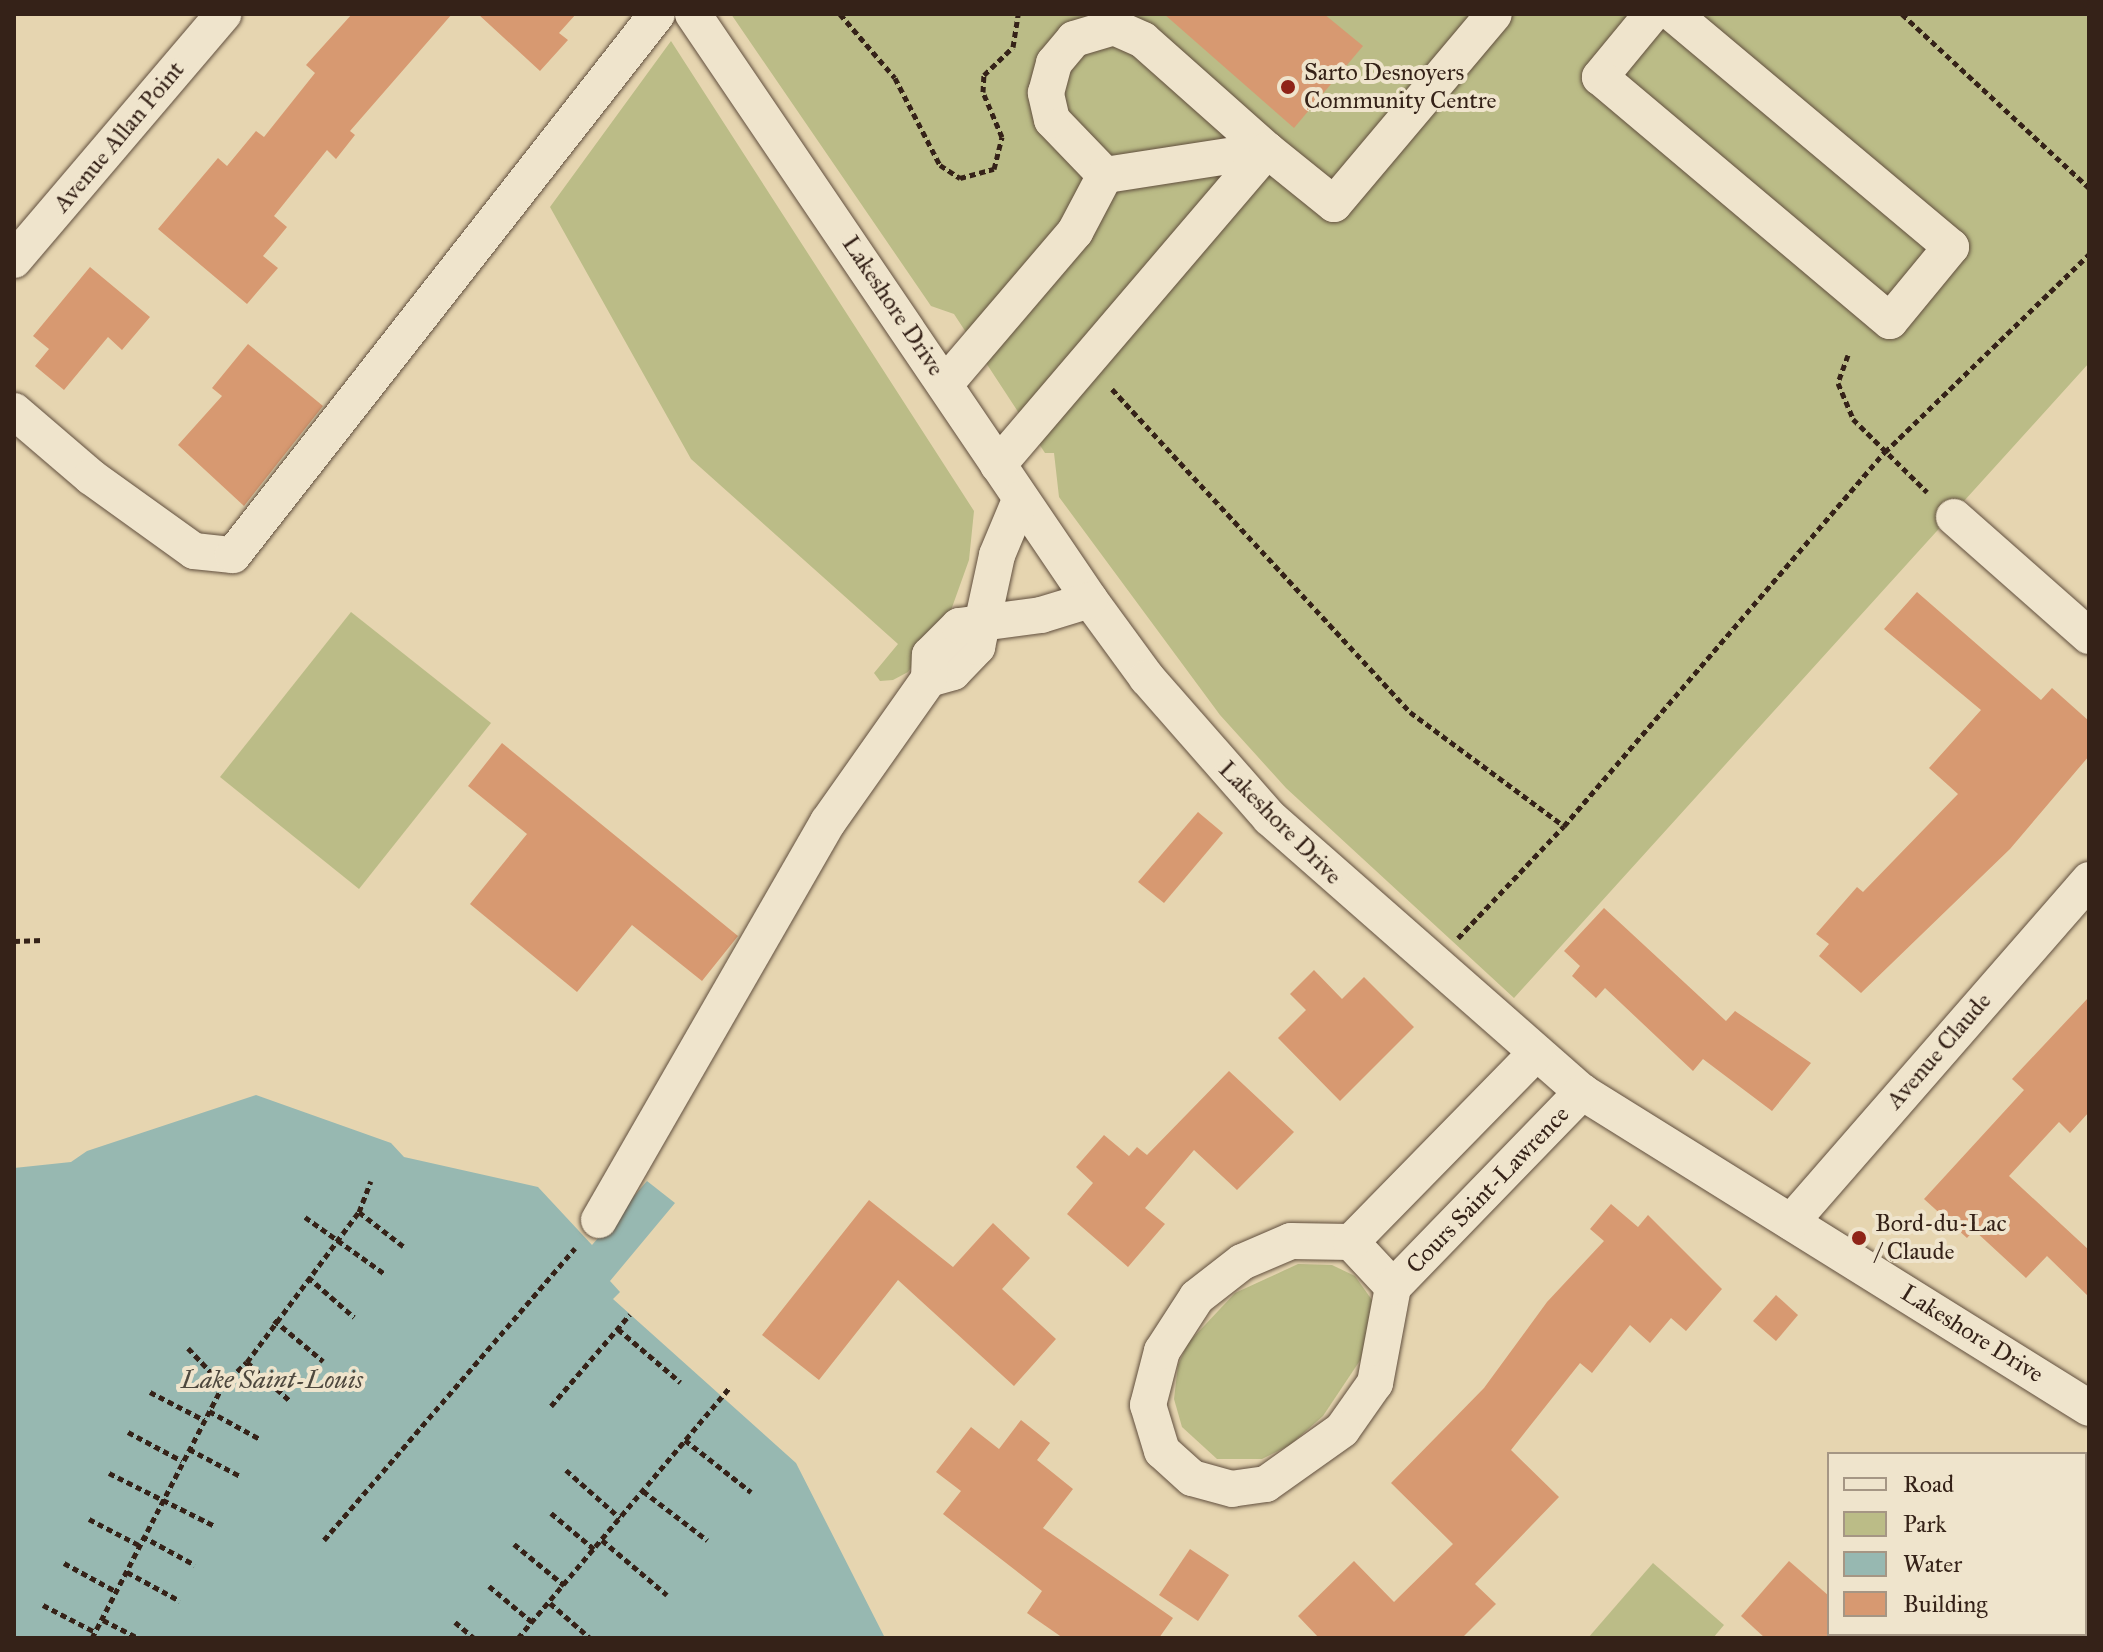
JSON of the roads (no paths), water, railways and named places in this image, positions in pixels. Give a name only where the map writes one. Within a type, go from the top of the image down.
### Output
[{"type":"street","name":"Avenue Allan Point","points":[[14,260],[223,14]]},
{"type":"street","points":[[14,411],[91,477],[194,551],[233,555],[657,14]]},
{"type":"street","points":[[1105,175],[1052,120],[1046,93],[1054,63],[1074,39],[1114,27],[1143,40],[1267,150],[1334,204],[1494,14]]},
{"type":"street","points":[[1652,14],[1600,77],[1890,321],[1951,247],[1673,14]]},
{"type":"street","name":"Lakeshore Drive","points":[[702,18],[946,383],[1020,500],[1090,600],[1147,678],[1270,818],[1535,1054],[1582,1092],[2089,1408]]},
{"type":"street","points":[[1105,175],[1267,150]]},
{"type":"street","points":[[998,465],[1089,366],[1267,150]]},
{"type":"street","points":[[946,383],[1075,232],[1105,175]]},
{"type":"street","points":[[599,1220],[828,822],[929,679],[953,672],[977,647],[979,624],[1020,500]]},
{"type":"street","points":[[1954,517],[2089,636]]},
{"type":"street","points":[[979,624],[1090,600]]},
{"type":"street","name":"Avenue Claude","points":[[1791,1222],[2089,880]]},
{"type":"street","points":[[1351,1242],[1535,1054]]},
{"type":"street","name":"Cours Saint-Lawrence","points":[[1393,1287],[1351,1242],[1291,1241],[1242,1262],[1197,1297],[1162,1351],[1148,1405],[1162,1451],[1192,1478],[1232,1489],[1266,1484],[1342,1430],[1375,1383],[1393,1287],[1582,1092]]},
{"type":"water","name":"Lake Saint-Louis","points":[[256,1095],[391,1143],[404,1157],[538,1187],[592,1245],[647,1181],[675,1203],[610,1281],[620,1292],[613,1299],[796,1463],[885,1638],[14,1638],[14,1168],[71,1162],[87,1151]]},
{"type":"place","name":"Sarto Desnoyers Community Centre","points":[[1288,87]]},
{"type":"place","name":"Bord-du-Lac / Claude","points":[[1859,1238]]}]
